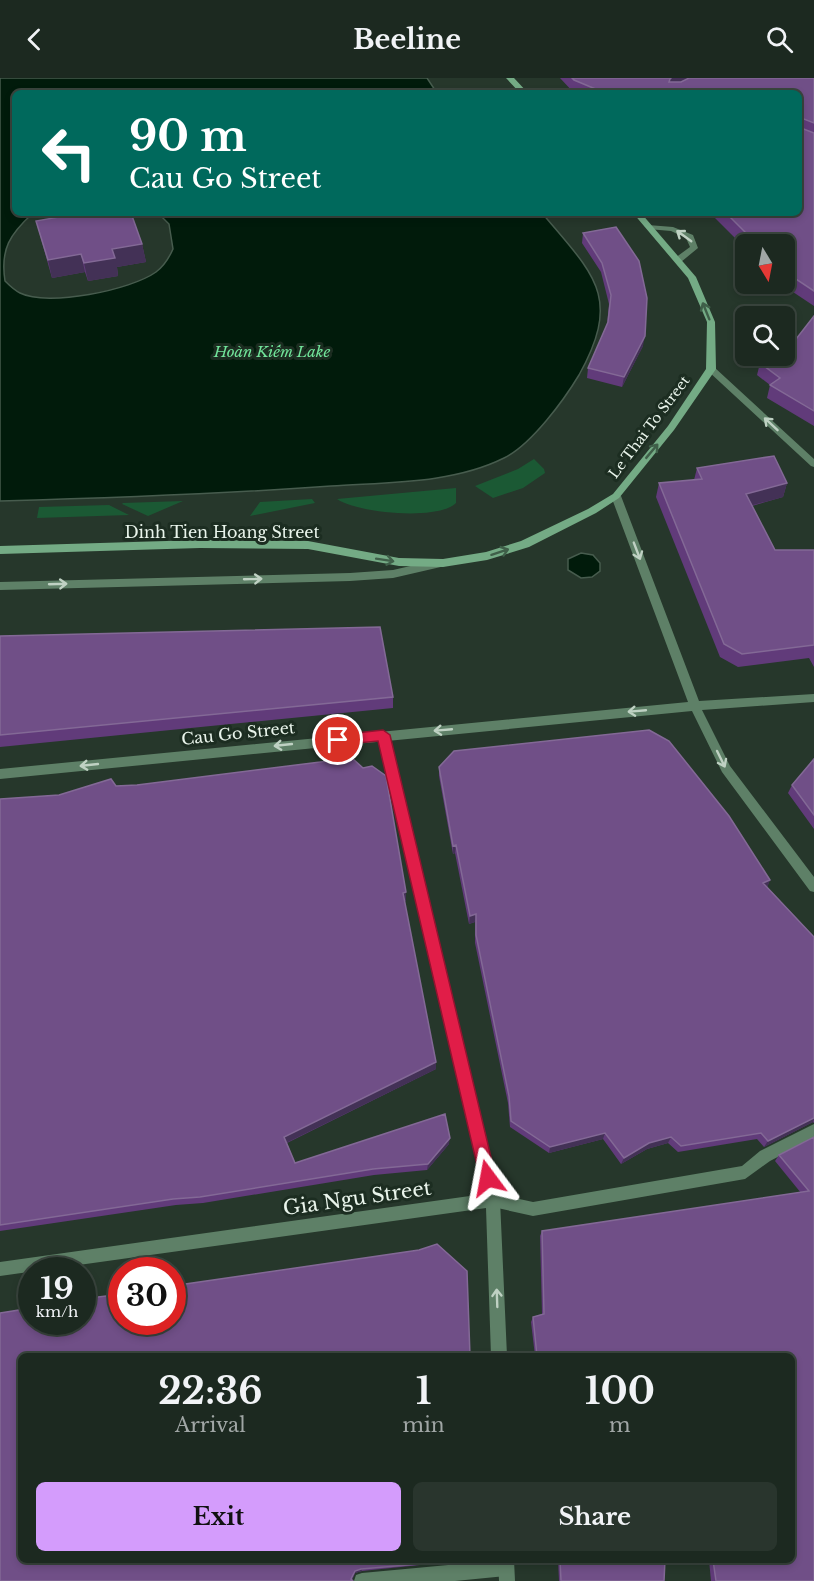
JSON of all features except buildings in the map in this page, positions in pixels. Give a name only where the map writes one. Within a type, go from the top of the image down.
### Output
[{"type":"main road","points":[[510,78],[521,90]]},
{"type":"main road","name":"Le Thai To Street","points":[[616,496],[671,428],[711,369],[711,322],[692,277],[640,216]]},
{"type":"main road","name":"Dinh Tien Hoang Street","points":[[0,550],[200,544],[308,545],[399,562],[442,563],[487,556],[525,544],[564,526],[616,496]]},
{"type":"street","points":[[651,228],[673,229],[690,237],[694,248],[678,260]]},
{"type":"street","points":[[711,369],[814,464]]},
{"type":"street","name":"Le Thai To Street","points":[[616,496],[695,706],[726,769],[814,887]]},
{"type":"street","name":"Dinh Tien Hoang Street","points":[[0,586],[350,577],[393,574],[442,563]]},
{"type":"street","name":"Cau Go Street","points":[[0,774],[383,735],[695,706],[814,698]]},
{"type":"street","points":[[383,735],[493,1200],[498,1353]]},
{"type":"street","name":"Gia Ngu Street","points":[[0,1269],[493,1200],[533,1209],[745,1172],[765,1156],[814,1131]]},
{"type":"street","points":[[362,1581],[506,1570]]},
{"type":"green space","points":[[534,459],[545,473],[523,488],[493,498],[475,486],[518,469]]},
{"type":"green space","points":[[456,488],[456,503],[447,509],[433,512],[379,511],[347,504],[337,499]]},
{"type":"green space","points":[[312,499],[315,503],[250,516],[260,502]]},
{"type":"green space","points":[[183,501],[148,516],[122,504],[123,503]]},
{"type":"green space","points":[[109,505],[129,515],[37,518],[39,507]]},
{"type":"water","name":"Hoàn Kiếm Lake","points":[[0,78],[427,78],[435,90],[12,90],[12,216],[30,216],[8,243],[4,270],[5,281],[20,293],[33,297],[69,297],[109,290],[144,279],[161,267],[173,249],[169,224],[161,216],[544,216],[588,270],[596,287],[600,305],[599,325],[592,348],[579,375],[565,397],[536,433],[514,452],[484,467],[441,477],[397,482],[165,495],[0,501]]},
{"type":"water","points":[[581,553],[593,555],[600,563],[600,571],[592,577],[581,578],[568,570],[568,559]]},
{"type":"route","points":[[338,740],[383,735],[488,1178]]}]
